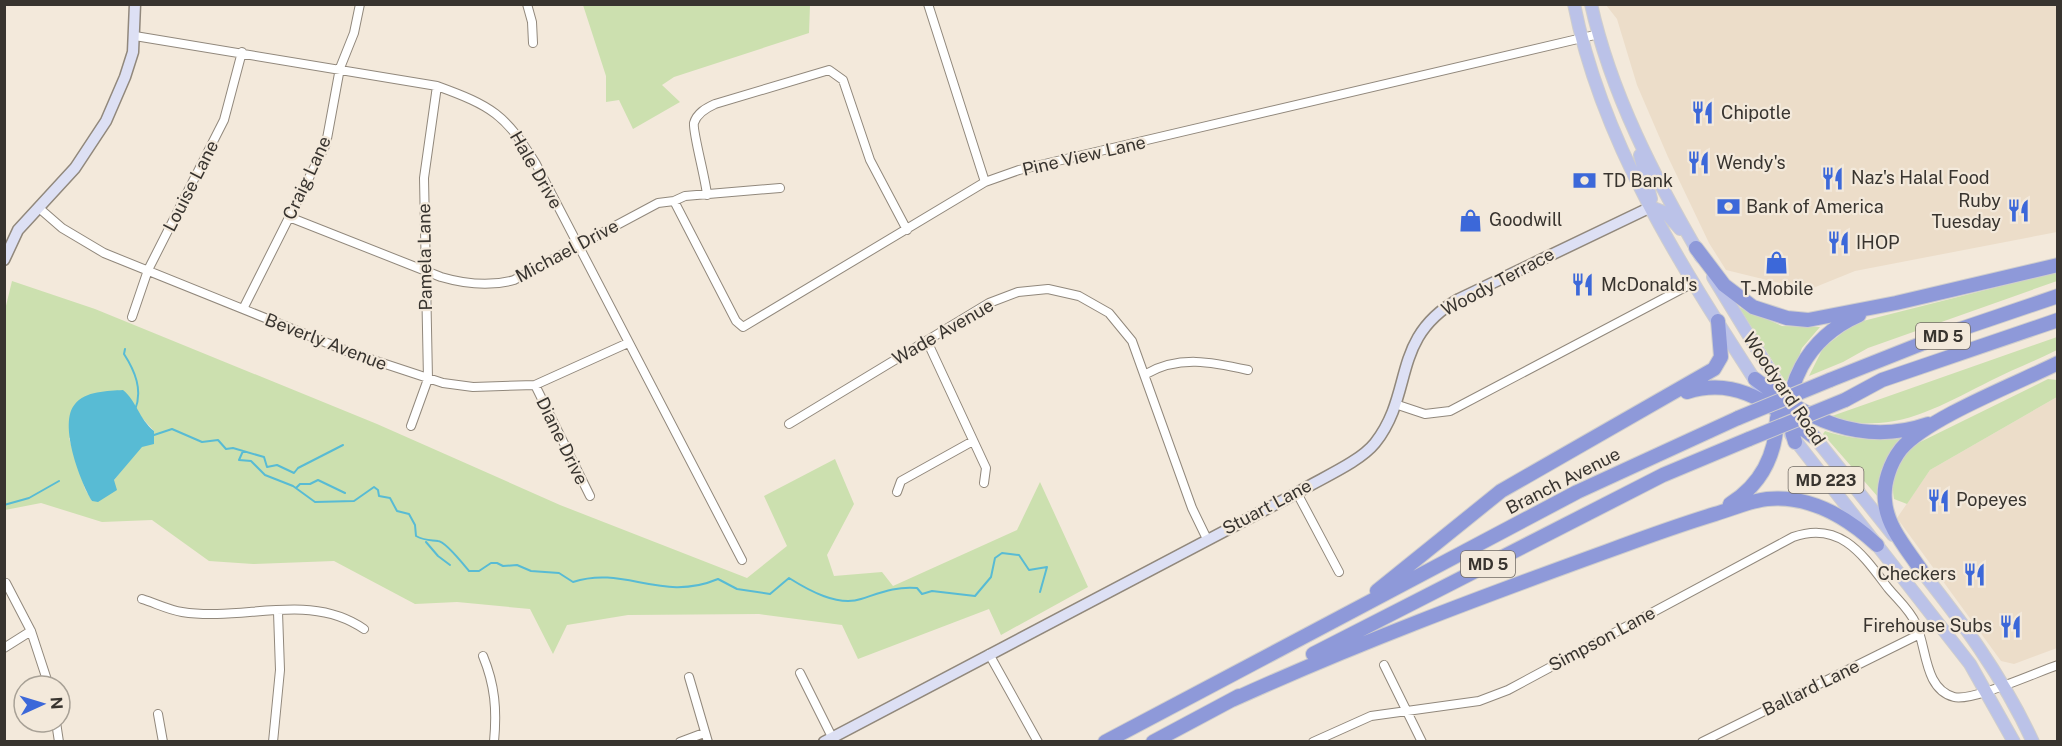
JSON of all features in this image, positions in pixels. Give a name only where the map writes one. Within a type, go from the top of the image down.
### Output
[{"type":"highway","points":[[1696,248],[1724,285],[1753,307],[1769,313],[1808,320],[1886,305],[2058,265]]},
{"type":"highway","name":"Branch Avenue","points":[[1105,741],[1577,492],[1738,418],[1830,380],[1946,334],[2058,296]]},
{"type":"highway","points":[[1713,515],[1748,493],[1760,478],[1776,435],[1783,407],[1807,356],[1821,339],[1845,322],[1886,305]]},
{"type":"highway","name":"MD 5","points":[[1153,741],[1353,633],[1662,475],[1845,400],[1882,380],[2058,320]]},
{"type":"highway","points":[[1317,629],[1380,589],[1458,524],[1502,491],[1714,369],[1720,357],[1718,321]]},
{"type":"highway","points":[[1921,570],[1890,520],[1885,502],[1886,483],[1899,452],[1944,419],[2058,363]]},
{"type":"highway","points":[[1772,378],[1795,442]]},
{"type":"highway","points":[[1755,379],[1814,437]]},
{"type":"highway","points":[[1658,403],[1696,389],[1726,387],[1824,423],[1855,430],[1900,430],[1944,419]]},
{"type":"highway","points":[[1232,700],[1332,655],[1463,603],[1713,515],[1768,499],[1806,503],[1830,510],[1859,528],[1877,545]]},
{"type":"main road","name":"Woodyard Road","points":[[1574,4],[1596,89],[1623,151],[1693,283],[1755,379]]},
{"type":"main road","name":"Woodyard Road","points":[[1591,4],[1599,34],[1628,115],[1696,248],[1772,378]]},
{"type":"main road","points":[[1628,115],[1650,188],[1651,207],[1666,213],[1696,248]]},
{"type":"main road","name":"Woodyard Road","points":[[1814,437],[1954,613],[2005,684],[2033,741]]},
{"type":"main road","name":"Woodyard Road","points":[[1795,442],[1970,664],[1987,690],[2014,741]]},
{"type":"main road","points":[[1900,574],[1932,608],[1942,613],[1954,613]]},
{"type":"street","points":[[4,260],[18,230],[84,157],[105,121],[125,77],[135,36],[135,4]]},
{"type":"street","name":"Craig Lane","points":[[243,309],[326,144],[340,68],[354,33],[360,4]]},
{"type":"street","points":[[527,4],[532,21],[533,44]]},
{"type":"street","points":[[928,4],[985,182]]},
{"type":"street","name":"Pine View Lane","points":[[674,201],[740,327],[755,321],[985,182],[1030,167],[1599,34]]},
{"type":"street","name":"Hale Drive","points":[[135,36],[340,68],[437,86],[476,101],[504,119],[514,129],[536,164],[742,560]]},
{"type":"street","name":"Louise Lane","points":[[132,317],[148,270],[224,120],[242,52]]},
{"type":"street","points":[[707,195],[704,170],[693,128],[699,113],[715,104],[829,70],[843,80],[870,160],[908,230]]},
{"type":"street","name":"Pamela Lane","points":[[411,426],[428,379],[424,269],[424,178],[437,86]]},
{"type":"street","name":"Michael Drive","points":[[290,217],[463,283],[496,284],[519,278],[658,203],[674,201],[685,196],[780,188]]},
{"type":"street","name":"Woody Terrace","points":[[1395,404],[1414,342],[1425,326],[1441,311],[1499,279],[1651,207]]},
{"type":"street","name":"Beverly Avenue","points":[[39,208],[62,228],[92,247],[352,353],[428,379],[473,387],[535,385],[628,343]]},
{"type":"street","points":[[1395,404],[1425,414],[1450,411],[1693,283]]},
{"type":"street","name":"Wade Avenue","points":[[789,424],[989,303],[1018,292],[1048,289],[1079,296],[1109,313],[1132,341],[1146,374],[1192,508],[1207,539]]},
{"type":"street","points":[[927,340],[986,468],[984,483]]},
{"type":"street","points":[[1146,374],[1157,368],[1183,361],[1208,361],[1248,370]]},
{"type":"street","name":"Diane Drive","points":[[535,385],[590,496]]},
{"type":"street","name":"Stuart Lane","points":[[828,739],[1297,493],[1366,452],[1380,435],[1395,404]]},
{"type":"street","points":[[897,492],[901,481],[973,441]]},
{"type":"street","points":[[1297,493],[1339,572]]},
{"type":"street","name":"Simpson Lane","points":[[1313,741],[1371,716],[1479,701],[1508,690],[1798,535],[1814,532],[1834,536],[1847,542],[1874,569],[1909,613],[1920,634],[1932,680],[1938,689],[1958,698],[2058,665]]},
{"type":"street","points":[[6,584],[32,631],[45,674]]},
{"type":"street","points":[[142,599],[181,612],[278,612],[303,608],[328,611],[364,629]]},
{"type":"street","points":[[273,741],[280,670],[278,612]]},
{"type":"street","points":[[4,648],[32,631]]},
{"type":"street","name":"Ballard Lane","points":[[1701,741],[1920,634]]},
{"type":"street","points":[[989,654],[1038,741]]},
{"type":"street","points":[[483,656],[493,680],[497,711],[494,741]]},
{"type":"street","points":[[1384,665],[1422,741]]},
{"type":"street","points":[[800,673],[828,739]]},
{"type":"street","points":[[689,677],[708,741]]},
{"type":"street","points":[[158,714],[163,741]]},
{"type":"street","points":[[680,741],[704,733]]},
{"type":"shaded area","points":[[1606,5],[2057,5],[2057,232],[1855,271],[1808,290],[1726,270],[1709,243],[1668,157],[1637,85],[1617,19]]},
{"type":"shaded area","points":[[2057,397],[2057,648],[2014,664],[2001,661],[1897,518],[1930,470]]},
{"type":"green space","points":[[583,5],[810,5],[809,33],[674,77],[662,85],[680,102],[633,129],[619,100],[606,102],[606,76]]},
{"type":"green space","points":[[2057,272],[2057,281],[1868,348],[1843,362],[1809,376],[1823,348],[1855,323]]},
{"type":"green space","points":[[12,281],[95,309],[377,424],[560,505],[747,578],[787,546],[764,496],[835,459],[854,504],[827,555],[834,576],[882,572],[893,586],[1017,530],[1040,482],[1088,587],[1001,635],[989,609],[858,659],[842,625],[759,614],[628,615],[567,625],[553,654],[530,609],[457,602],[415,604],[334,561],[253,564],[209,561],[152,520],[102,522],[41,503],[5,510],[4,314]],"holes":[[[133,403],[135,410],[154,431],[114,480],[92,501],[85,489],[69,438]]]},
{"type":"green space","points":[[1739,307],[1782,326],[1820,327],[1802,348],[1790,380],[1785,381]]},
{"type":"green space","points":[[2057,337],[2057,350],[1914,416],[1874,423],[1853,422],[1832,416]]},
{"type":"green space","points":[[2048,379],[2057,380],[2057,397],[1930,470],[1907,504],[1894,499],[1893,484],[1896,472],[1910,447]]},
{"type":"green space","points":[[1825,431],[1863,439],[1901,439],[1881,470],[1878,497],[1823,434]]},
{"type":"water","points":[[123,390],[154,431],[154,444],[142,447],[114,480],[117,490],[98,502],[92,501],[73,452],[70,438],[70,413],[75,404],[85,396],[97,392]]},
{"type":"waterway","points":[[125,349],[124,354],[138,388],[135,410]]},
{"type":"waterway","points":[[154,435],[172,429],[202,442],[218,440],[226,449],[233,448],[264,457],[267,467],[277,465],[294,473],[298,468],[343,445]]},
{"type":"waterway","points":[[243,451],[239,460],[251,461],[265,475],[293,486],[315,502],[354,501],[374,487],[378,490],[379,496],[390,498],[397,511],[409,514],[415,525],[416,536],[441,542],[469,571],[479,571],[491,563],[497,563],[503,566],[517,565],[531,571],[559,573],[573,582],[592,578],[610,578],[679,587],[698,585],[718,579],[737,589],[770,594],[789,578],[824,596],[852,601],[902,588],[917,588],[922,594],[932,591],[975,596],[991,577],[995,558],[1002,553],[1019,555],[1029,570],[1047,567],[1040,592]]},
{"type":"waterway","points":[[296,488],[300,484],[310,484],[318,480],[345,493]]},
{"type":"waterway","points":[[4,505],[29,498],[59,481]]},
{"type":"waterway","points":[[426,542],[438,556],[450,565]]},
{"type":"place","name":"Chipotle","points":[[1703,113]]},
{"type":"place","name":"Wendy's","points":[[1698,163]]},
{"type":"place","name":"Naz's Halal Food","points":[[1833,178]]},
{"type":"place","name":"TD Bank","points":[[1585,181]]},
{"type":"place","name":"Bank of America","points":[[1728,207]]},
{"type":"place","name":"Ruby Tuesday","points":[[2019,211]]},
{"type":"place","name":"Goodwill","points":[[1471,220]]},
{"type":"place","name":"IHOP","points":[[1838,243]]},
{"type":"place","name":"T-Mobile","points":[[1777,263]]},
{"type":"place","name":"McDonald's","points":[[1583,285]]},
{"type":"place","name":"Popeyes","points":[[1938,500]]},
{"type":"place","name":"Checkers","points":[[1974,574]]},
{"type":"place","name":"Firehouse Subs","points":[[2010,626]]}]
